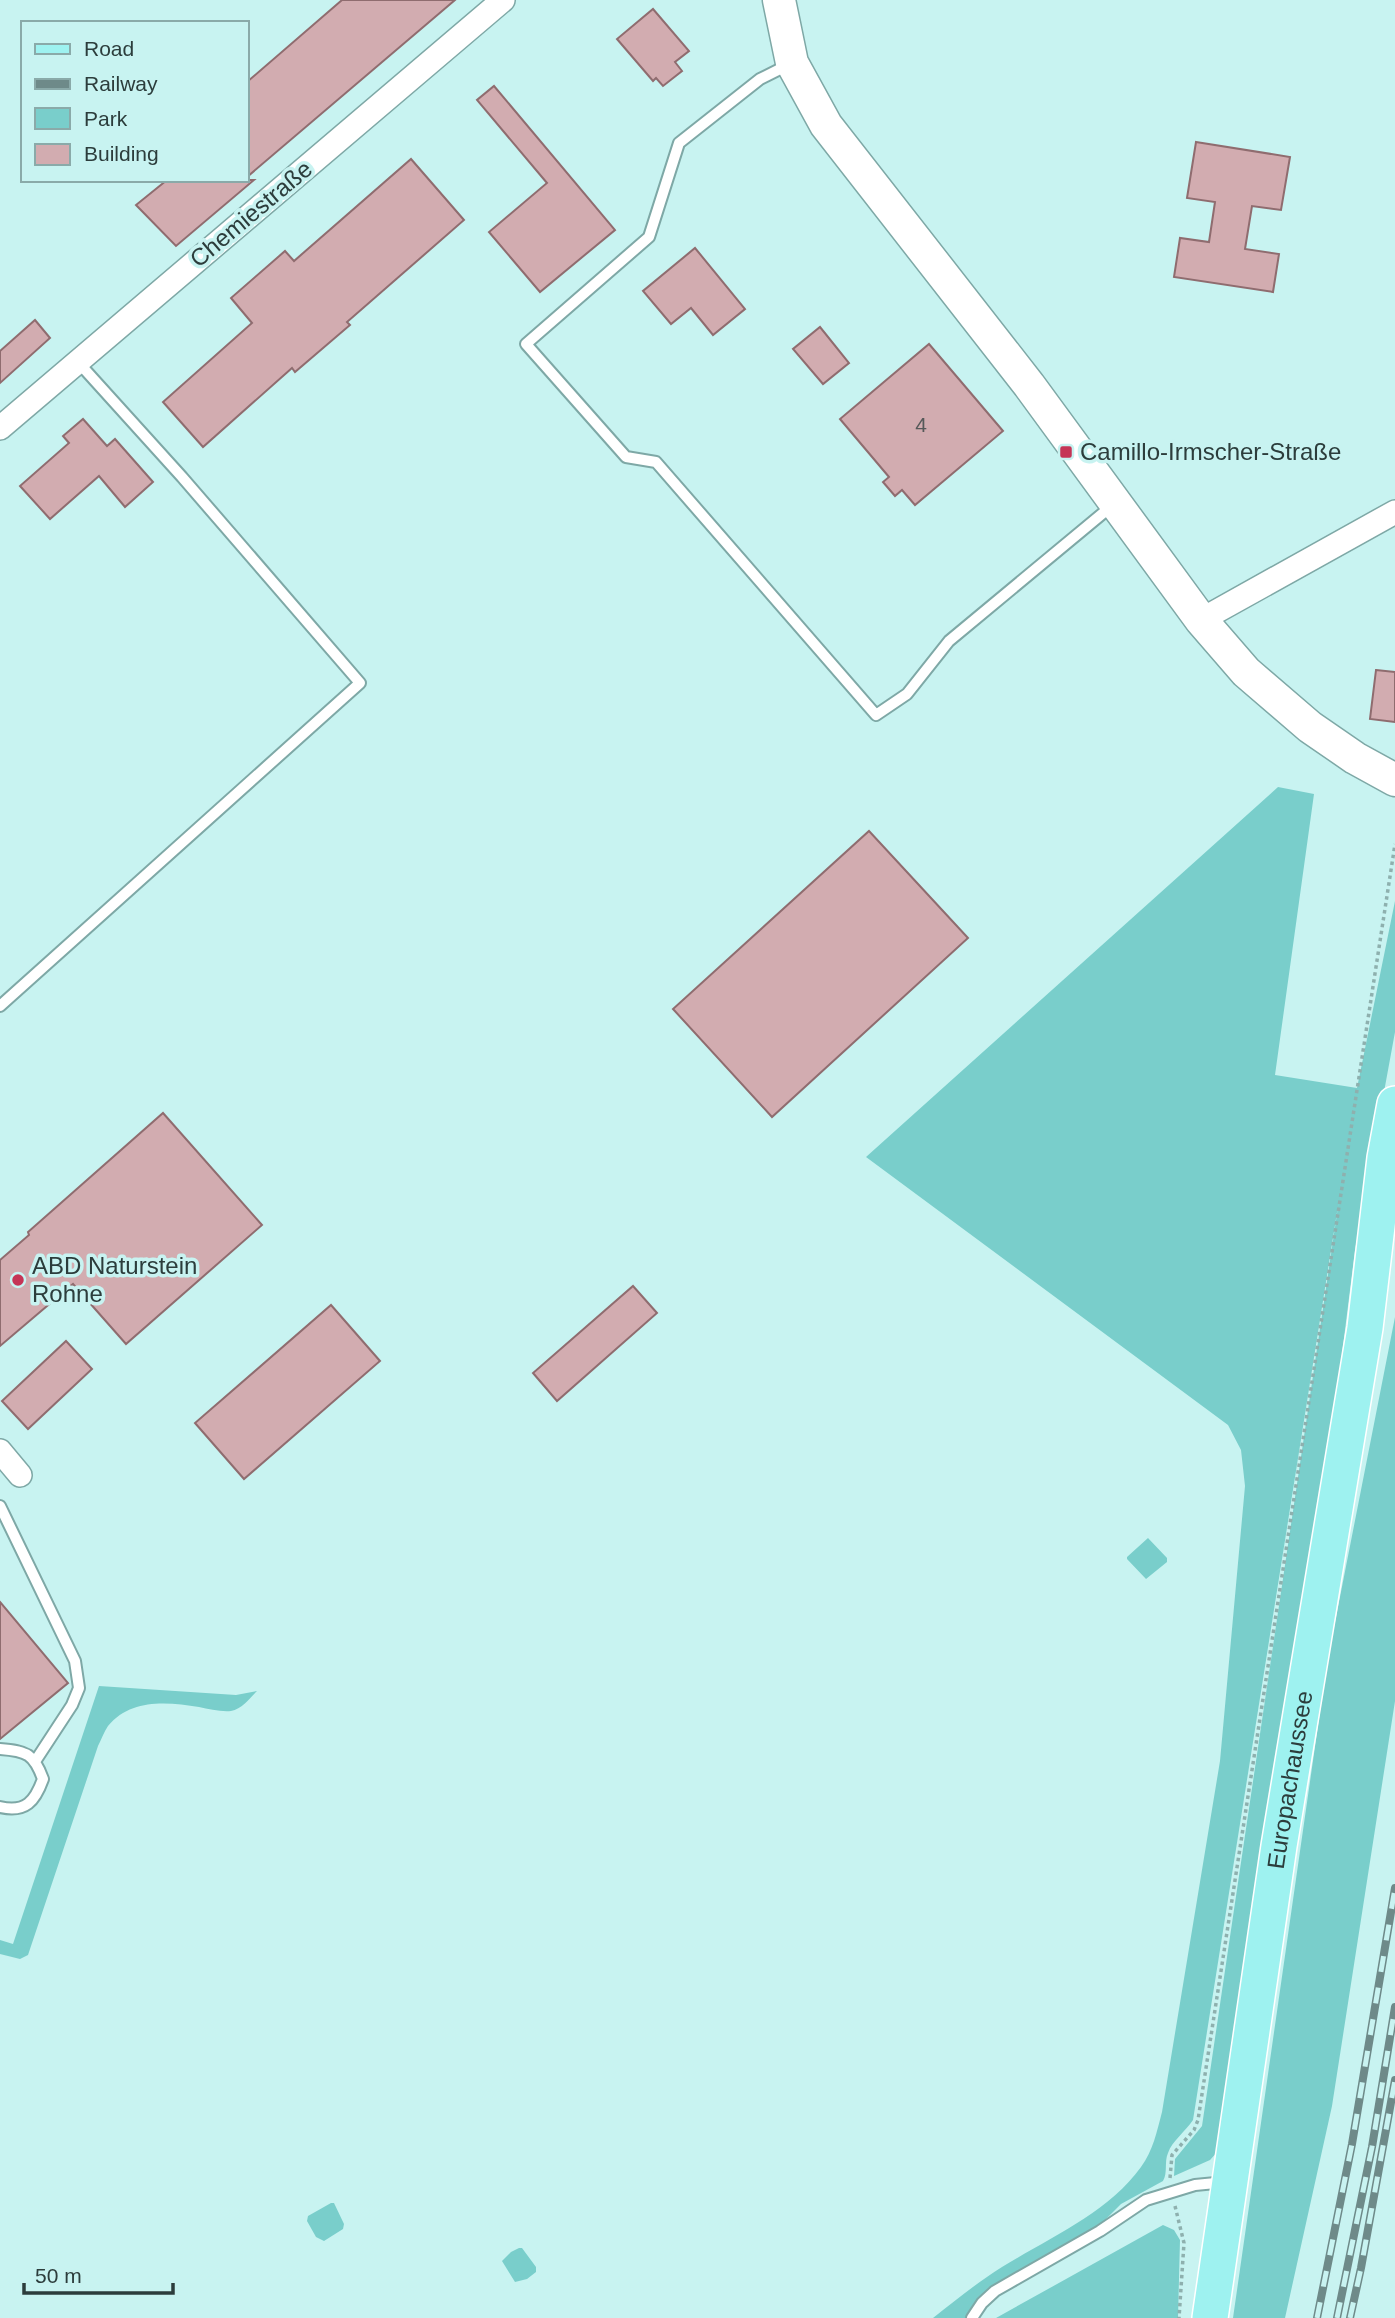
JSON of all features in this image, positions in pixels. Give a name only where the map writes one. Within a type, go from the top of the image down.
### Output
[{"type":"main road","name":"Europachaussee","points":[[1210,2318],[1279,1846],[1357,1378],[1385,1158],[1395,1104]]},
{"type":"main road","name":"Europachaussee","points":[[1376,1243],[1395,1193]]},
{"type":"street","name":"Chemiestraße","points":[[0,428],[503,0]]},
{"type":"street","points":[[779,0],[792,63],[826,125],[1029,385],[1201,620],[1246,672],[1310,727],[1355,758],[1394,779]]},
{"type":"street","points":[[1201,620],[1395,512]]},
{"type":"street","points":[[0,1451],[20,1475]]},
{"type":"lane","points":[[792,63],[760,79],[679,143],[649,237],[526,344],[626,457],[656,462],[876,715],[907,694],[949,641],[1115,503]]},
{"type":"lane","points":[[0,1006],[360,683],[191,487],[78,362]]},
{"type":"lane","points":[[0,1506],[4,1525],[75,1661],[79,1688],[72,1706],[36,1760]]},
{"type":"lane","points":[[0,1749],[20,1751],[36,1760],[44,1779],[37,1796],[23,1807],[0,1807]]},
{"type":"lane","points":[[972,2318],[987,2297],[995,2291],[1100,2231],[1146,2200],[1195,2185],[1230,2182]]},
{"type":"path","points":[[1179,2318],[1184,2244],[1170,2178],[1172,2155],[1194,2130],[1198,2120],[1395,844]]},
{"type":"green space","points":[[1278,787],[1314,794],[1275,1075],[1357,1088],[1395,901],[1395,1032],[1355,1250],[1334,1418],[1219,2150],[1210,2160],[1174,2176],[1175,2159],[1202,2126],[1339,1200],[1193,2120],[1170,2149],[1163,2181],[1121,2204],[1100,2225],[998,2283],[967,2318],[933,2318],[993,2273],[1077,2223],[1112,2198],[1141,2167],[1152,2148],[1162,2112],[1220,1761],[1245,1486],[1241,1450],[1228,1425],[866,1157]]},
{"type":"green space","points":[[1395,1317],[1395,1701],[1332,2106],[1285,2318],[1233,2318],[1327,1663]]},
{"type":"green space","points":[[1148,1538],[1167,1558],[1167,1562],[1146,1579],[1127,1557]]},
{"type":"green space","points":[[99,1686],[236,1695],[257,1691],[242,1706],[231,1711],[175,1704],[150,1704],[128,1711],[108,1726],[98,1746],[28,1955],[20,1959],[0,1954],[0,1940],[13,1944]]},
{"type":"green space","points":[[334,2203],[344,2224],[343,2229],[324,2241],[316,2237],[307,2221],[308,2216]]},
{"type":"green space","points":[[1163,2225],[1174,2230],[1180,2240],[1178,2318],[996,2318]]},
{"type":"green space","points":[[522,2248],[536,2267],[536,2272],[527,2279],[515,2282],[502,2261]]},
{"type":"building","points":[[342,0],[455,0],[248,176],[248,81]]},
{"type":"building","points":[[653,9],[689,51],[675,62],[682,71],[663,86],[656,78],[653,81],[617,39]]},
{"type":"building","points":[[494,86],[615,230],[540,292],[489,232],[547,183],[477,100]]},
{"type":"building","points":[[1196,142],[1290,157],[1281,210],[1252,206],[1245,249],[1279,254],[1273,292],[1174,277],[1180,238],[1209,242],[1215,202],[1187,198]]},
{"type":"building","points":[[411,159],[464,220],[347,322],[350,325],[295,372],[292,368],[203,447],[163,402],[252,323],[231,298],[285,251],[294,261]]},
{"type":"building","points":[[254,180],[176,246],[136,205],[165,182]]},
{"type":"building","points":[[695,248],[745,309],[713,335],[691,308],[671,324],[643,291]]},
{"type":"building","points":[[35,320],[50,338],[0,383],[0,351]]},
{"type":"building","points":[[820,327],[849,363],[823,384],[793,349]]},
{"type":"building","points":[[929,344],[1003,431],[915,505],[902,490],[895,496],[883,482],[889,477],[840,419]]},
{"type":"building","points":[[83,419],[107,446],[115,439],[153,482],[125,507],[99,476],[50,519],[20,486],[69,443],[63,436]]},
{"type":"building","points":[[1376,670],[1395,672],[1395,722],[1370,719]]},
{"type":"building","points":[[869,831],[968,938],[772,1117],[673,1009]]},
{"type":"building","points":[[163,1113],[262,1225],[126,1344],[73,1284],[0,1346],[0,1260]]},
{"type":"building","points":[[633,1286],[657,1313],[557,1401],[533,1373]]},
{"type":"building","points":[[331,1305],[380,1361],[244,1479],[195,1423]]},
{"type":"building","points":[[66,1341],[92,1369],[28,1429],[2,1401]]},
{"type":"building","points":[[0,1602],[68,1683],[0,1739]]},
{"type":"railway","points":[[1317,2318],[1352,2144],[1395,1888]]},
{"type":"railway","points":[[1337,2318],[1372,2147],[1395,2007]]},
{"type":"railway","points":[[1350,2318],[1395,2080]]},
{"type":"place","name":"Camillo-Irmscher-Straße","points":[[1066,452]]},
{"type":"place","name":"ABD Naturstein Rohne","points":[[18,1280]]}]
